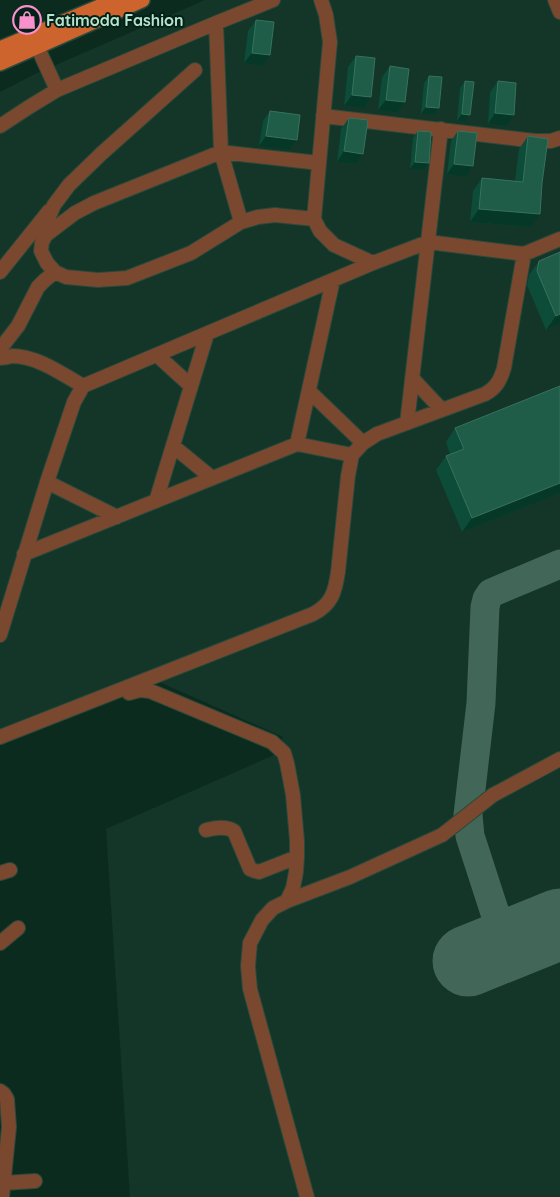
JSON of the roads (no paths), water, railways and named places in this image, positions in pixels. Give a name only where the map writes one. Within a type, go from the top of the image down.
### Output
[{"type":"main road","points":[[1,59],[116,0]]},
{"type":"main road","points":[[1,59],[37,46],[142,0]]},
{"type":"street","points":[[0,126],[57,90],[273,0]]},
{"type":"street","points":[[321,0],[326,15],[330,42],[314,219],[320,231],[334,245],[373,263]]},
{"type":"street","points":[[555,0],[560,12]]},
{"type":"street","points":[[216,23],[221,152],[241,222]]},
{"type":"street","points":[[37,46],[57,90]]},
{"type":"street","points":[[0,272],[69,185],[195,70]]},
{"type":"street","points":[[324,116],[536,140],[560,138]]},
{"type":"street","points":[[406,423],[441,129]]},
{"type":"street","points":[[46,235],[94,203],[221,152],[319,164]]},
{"type":"street","points":[[54,205],[48,219],[46,235],[42,242],[42,251],[47,263],[55,272],[66,277],[98,280],[127,278],[191,253],[241,222],[258,217],[275,215],[314,219]]},
{"type":"street","points":[[0,635],[47,482],[74,402],[83,386],[373,263],[428,242],[524,254],[560,239]]},
{"type":"street","points":[[0,737],[323,609],[336,588],[352,455],[363,443],[378,434],[485,394],[498,383],[504,368],[524,254]]},
{"type":"street","points":[[0,349],[18,326],[38,287],[55,272]]},
{"type":"street","points":[[297,444],[334,280]]},
{"type":"street","points":[[156,501],[207,334]]},
{"type":"street","points":[[157,355],[191,386]]},
{"type":"street","points":[[0,358],[13,356],[32,359],[83,386]]},
{"type":"street","points":[[412,378],[442,410]]},
{"type":"street","points":[[309,391],[363,443]]},
{"type":"street","points":[[24,554],[297,444],[352,455]]},
{"type":"street","points":[[173,446],[212,478]]},
{"type":"street","points":[[47,482],[117,517]]},
{"type":"street","points":[[0,746],[128,693],[140,690],[150,691],[272,742],[284,753],[293,795],[298,857],[293,888],[287,901]]},
{"type":"street","points":[[307,1197],[250,989],[248,966],[250,943],[262,920],[273,908],[287,901],[350,878],[442,835],[493,795],[560,759]]},
{"type":"street","points":[[206,830],[228,828],[234,832],[250,868],[255,871],[259,872],[298,857]]},
{"type":"street","points":[[0,943],[18,928]]},
{"type":"street","points":[[0,1091],[7,1099],[9,1127],[2,1197]]},
{"type":"street","points":[[4,1182],[35,1181]]},
{"type":"place","name":"Fatimoda Fashion","points":[[27,20]]}]
